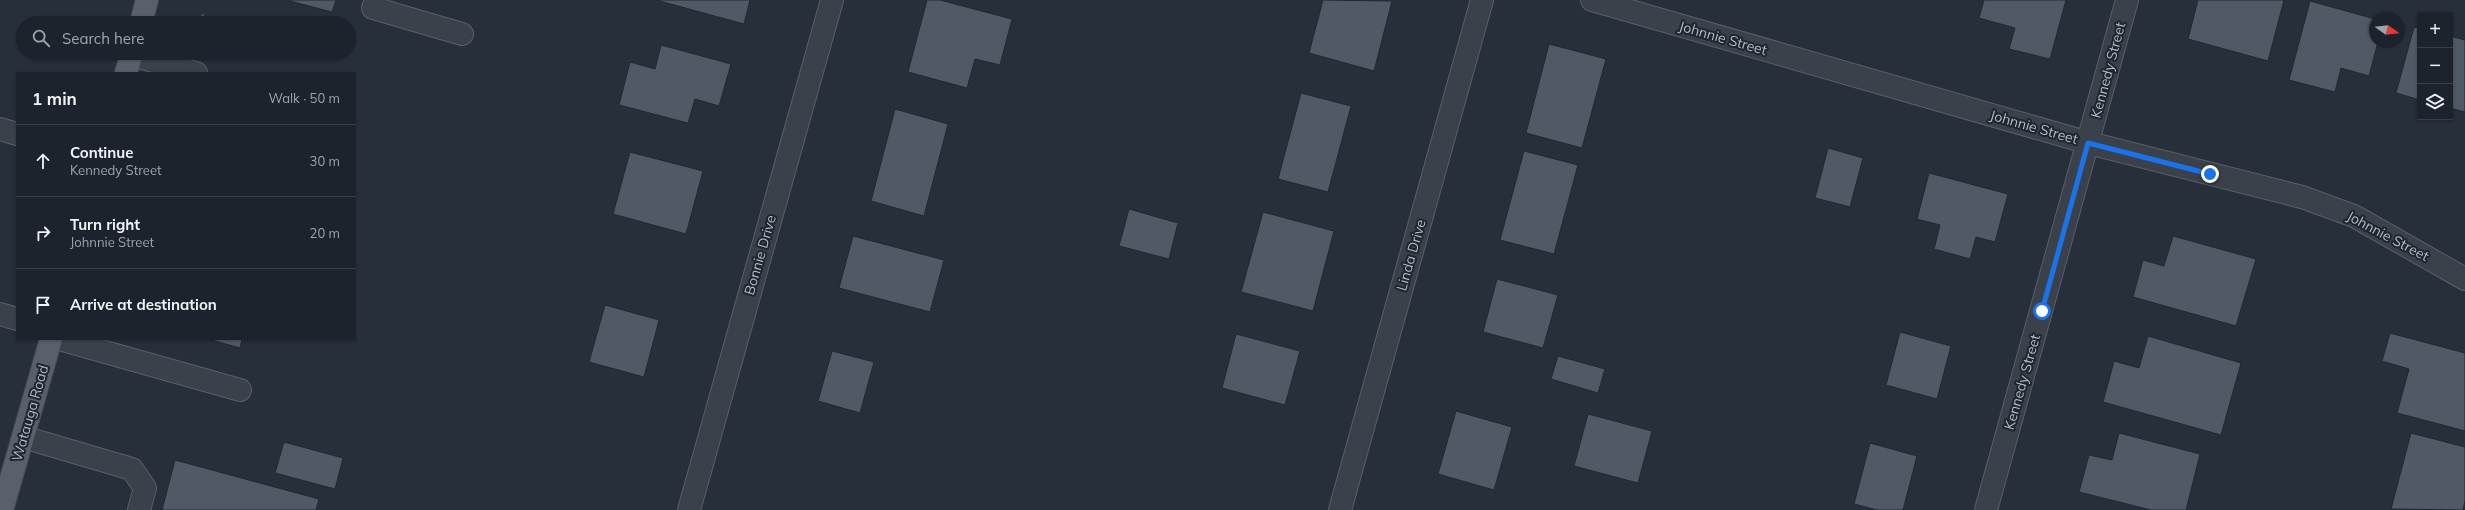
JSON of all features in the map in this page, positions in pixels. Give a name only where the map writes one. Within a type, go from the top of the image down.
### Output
[{"type":"main road","points":[[143,16],[147,0]]},
{"type":"main road","name":"Watauga Road","points":[[2,510],[51,340]]},
{"type":"street","points":[[376,0],[373,8],[462,34]]},
{"type":"street","name":"Bonnie Drive","points":[[689,510],[832,0]]},
{"type":"street","name":"Linda Drive","points":[[1340,510],[1482,0]]},
{"type":"street","name":"Johnnie Street","points":[[1592,0],[2088,143],[2315,202],[2354,216],[2465,279]]},
{"type":"street","name":"Kennedy Street","points":[[1986,510],[2127,0]]},
{"type":"street","points":[[130,60],[191,72]]},
{"type":"street","points":[[0,129],[16,134]]},
{"type":"street","points":[[0,314],[16,319]]},
{"type":"street","points":[[63,340],[240,390]]},
{"type":"street","points":[[23,437],[132,469],[145,488],[139,510]]},
{"type":"building","points":[[286,0],[336,0],[332,12]]},
{"type":"building","points":[[656,0],[750,0],[744,24]]},
{"type":"building","points":[[927,0],[940,0],[1012,19],[1000,65],[975,59],[967,88],[908,72]]},
{"type":"building","points":[[1323,0],[1392,1],[1374,71],[1309,53]]},
{"type":"building","points":[[1984,0],[2066,0],[2050,59],[2009,49],[2015,28],[1979,18]]},
{"type":"building","points":[[2198,0],[2284,0],[2268,61],[2188,39]]},
{"type":"building","points":[[2310,1],[2369,17],[2369,48],[2376,48],[2369,76],[2341,68],[2335,92],[2289,80]]},
{"type":"building","points":[[2414,27],[2417,28],[2417,99],[2396,93]]},
{"type":"building","points":[[2453,37],[2465,40],[2465,112],[2453,109]]},
{"type":"building","points":[[1549,44],[1606,59],[1582,148],[1526,133]]},
{"type":"building","points":[[661,45],[731,64],[719,106],[695,99],[688,123],[619,105],[630,62],[655,69]]},
{"type":"building","points":[[1301,93],[1351,106],[1328,192],[1278,179]]},
{"type":"building","points":[[895,109],[948,124],[924,216],[871,201]]},
{"type":"building","points":[[1828,148],[1863,158],[1850,207],[1815,198]]},
{"type":"building","points":[[1524,151],[1578,165],[1554,254],[1500,240]]},
{"type":"building","points":[[630,152],[703,171],[686,234],[613,214]]},
{"type":"building","points":[[1929,173],[2008,194],[1995,242],[1976,237],[1970,259],[1934,249],[1940,225],[1917,219]]},
{"type":"building","points":[[1129,209],[1178,223],[1169,259],[1119,246]]},
{"type":"building","points":[[1263,212],[1334,231],[1313,311],[1241,292]]},
{"type":"building","points":[[853,236],[944,260],[930,312],[839,288]]},
{"type":"building","points":[[2173,236],[2256,259],[2236,326],[2133,297],[2143,260],[2164,266]]},
{"type":"building","points":[[1497,279],[1558,295],[1543,348],[1483,332]]},
{"type":"building","points":[[605,305],[659,320],[644,377],[589,362]]},
{"type":"building","points":[[1900,332],[1951,346],[1937,399],[1886,385]]},
{"type":"building","points":[[2390,333],[2465,353],[2465,431],[2397,413],[2409,369],[2382,361]]},
{"type":"building","points":[[1236,334],[1300,351],[1285,405],[1222,388]]},
{"type":"building","points":[[2148,336],[2241,363],[2221,435],[2103,402],[2114,361],[2139,368]]},
{"type":"building","points":[[212,340],[242,340],[240,348]]},
{"type":"building","points":[[832,351],[874,362],[860,413],[818,401]]},
{"type":"building","points":[[1558,356],[1605,369],[1598,393],[1551,379]]},
{"type":"building","points":[[1456,411],[1512,427],[1494,490],[1438,474]]},
{"type":"building","points":[[1588,414],[1652,431],[1638,483],[1574,466]]},
{"type":"building","points":[[2119,433],[2200,454],[2186,510],[2151,510],[2079,492],[2089,455],[2112,460]]},
{"type":"building","points":[[2411,433],[2465,447],[2465,501],[2463,510],[2391,509]]},
{"type":"building","points":[[284,442],[343,458],[335,489],[275,473]]},
{"type":"building","points":[[1870,443],[1917,456],[1903,510],[1877,510],[1854,504]]},
{"type":"building","points":[[175,460],[319,499],[316,510],[162,510]]},
{"type":"route","points":[[2042,311],[2088,143],[2210,174]]}]
